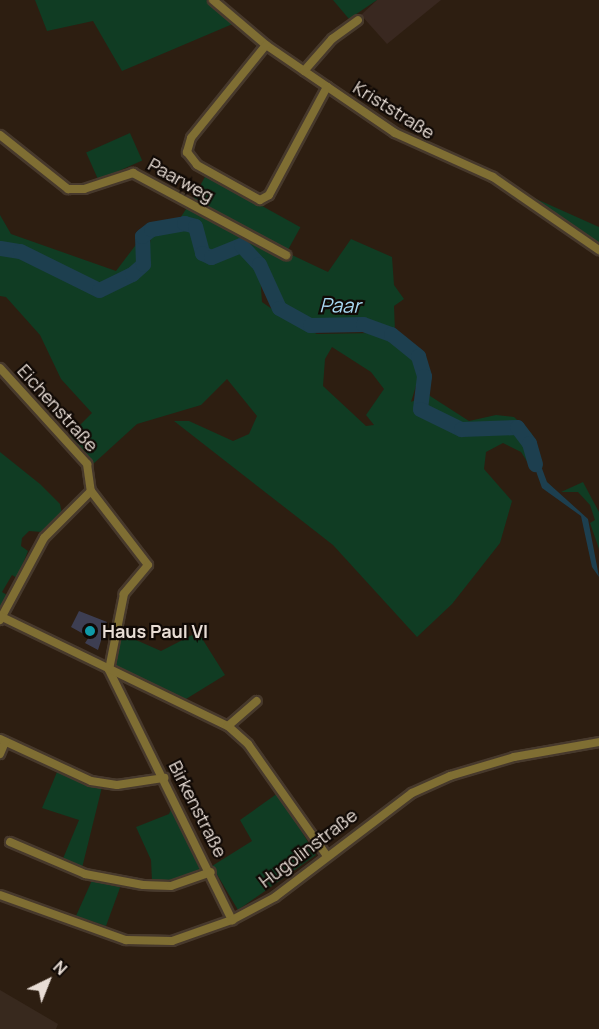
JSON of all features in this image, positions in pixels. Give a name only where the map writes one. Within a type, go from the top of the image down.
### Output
[{"type":"street","name":"Kriststraße","points":[[213,0],[266,45],[327,87],[425,150],[494,177],[599,250]]},
{"type":"street","points":[[304,71],[332,39],[358,20]]},
{"type":"street","points":[[266,45],[191,138],[187,152],[197,165],[260,200],[269,195],[327,87]]},
{"type":"street","name":"Paarweg","points":[[0,135],[68,189],[84,189],[133,173],[286,255]]},
{"type":"street","name":"Eichenstraße","points":[[0,368],[87,464],[91,491]]},
{"type":"street","points":[[109,670],[124,594],[148,565],[91,491],[44,538],[1,617],[109,670],[228,726],[248,744],[327,856]]},
{"type":"street","name":"Birkenstraße","points":[[109,670],[211,872],[232,920]]},
{"type":"street","points":[[228,726],[256,701]]},
{"type":"street","points":[[0,754],[3,741],[91,781],[117,785],[164,778]]},
{"type":"street","name":"Hugolinstraße","points":[[0,895],[103,933],[144,943],[172,941],[232,920],[275,897],[386,808],[450,776],[514,757],[599,742]]},
{"type":"street","points":[[10,842],[85,874],[144,885],[171,886],[211,872]]},
{"type":"shaded area","points":[[377,0],[441,0],[387,44],[361,15]]},
{"type":"shaded area","points":[[0,990],[58,1024],[56,1029],[0,1029]]},
{"type":"green space","points":[[35,0],[209,0],[235,23],[122,71],[93,21],[47,31]]},
{"type":"green space","points":[[333,0],[377,0],[349,19]]},
{"type":"green space","points":[[130,133],[142,160],[98,180],[86,153]]},
{"type":"green space","points":[[206,175],[300,227],[285,254],[191,202]]},
{"type":"green space","points":[[514,189],[599,227],[599,243],[562,220]]},
{"type":"green space","points":[[188,206],[328,272],[351,239],[392,257],[394,285],[404,299],[394,306],[395,331],[365,322],[313,322],[283,304],[273,291],[269,271],[245,244],[233,242],[211,253],[203,248],[200,229],[179,220]]},
{"type":"green space","points":[[0,215],[11,234],[116,271],[138,242],[140,262],[128,274],[135,279],[147,269],[151,235],[191,228],[198,257],[206,263],[240,249],[260,274],[262,302],[289,321],[317,334],[374,333],[403,347],[416,360],[420,373],[411,402],[427,394],[469,421],[496,415],[514,417],[532,434],[534,447],[527,446],[532,469],[521,452],[503,443],[486,452],[484,469],[512,501],[500,543],[452,604],[417,637],[333,545],[174,421],[189,421],[233,441],[249,434],[257,416],[227,379],[201,405],[137,424],[92,465],[68,437],[92,413],[61,379],[40,335],[6,297],[0,296]],"holes":[[[332,347],[371,372],[384,389],[366,415],[374,425],[366,426],[323,386],[325,359]]]},
{"type":"green space","points":[[0,452],[40,484],[60,504],[62,514],[42,532],[29,531],[22,538],[21,546],[28,551],[17,578],[12,575],[2,592],[7,595],[0,608]]},
{"type":"green space","points":[[583,482],[599,512],[599,549],[590,523],[595,520],[590,505],[578,492],[561,492]]},
{"type":"green space","points":[[118,632],[161,651],[198,632],[225,675],[186,699],[116,668]]},
{"type":"green space","points":[[57,772],[102,787],[82,868],[62,861],[79,820],[42,808]]},
{"type":"green space","points":[[278,793],[316,855],[238,910],[212,866],[252,841],[240,820]]},
{"type":"green space","points":[[173,805],[204,869],[175,880],[152,881],[151,860],[136,827],[169,814]]},
{"type":"green space","points":[[93,878],[121,885],[106,926],[76,916]]},
{"type":"water","points":[[527,446],[534,447],[547,482],[588,519],[599,577],[592,567],[581,516],[542,488]]},
{"type":"building","name":"Haus Paul VI","points":[[79,611],[107,622],[98,650],[85,643],[89,637],[71,627]]},
{"type":"waterway","name":"Paar","points":[[0,248],[20,251],[99,290],[132,274],[143,264],[142,236],[151,229],[184,223],[195,226],[202,253],[211,257],[241,245],[259,264],[279,308],[310,325],[363,324],[391,334],[418,356],[424,376],[420,409],[461,429],[517,427],[529,443],[535,464]]},
{"type":"place","name":"Haus Paul VI","points":[[90,631]]}]
